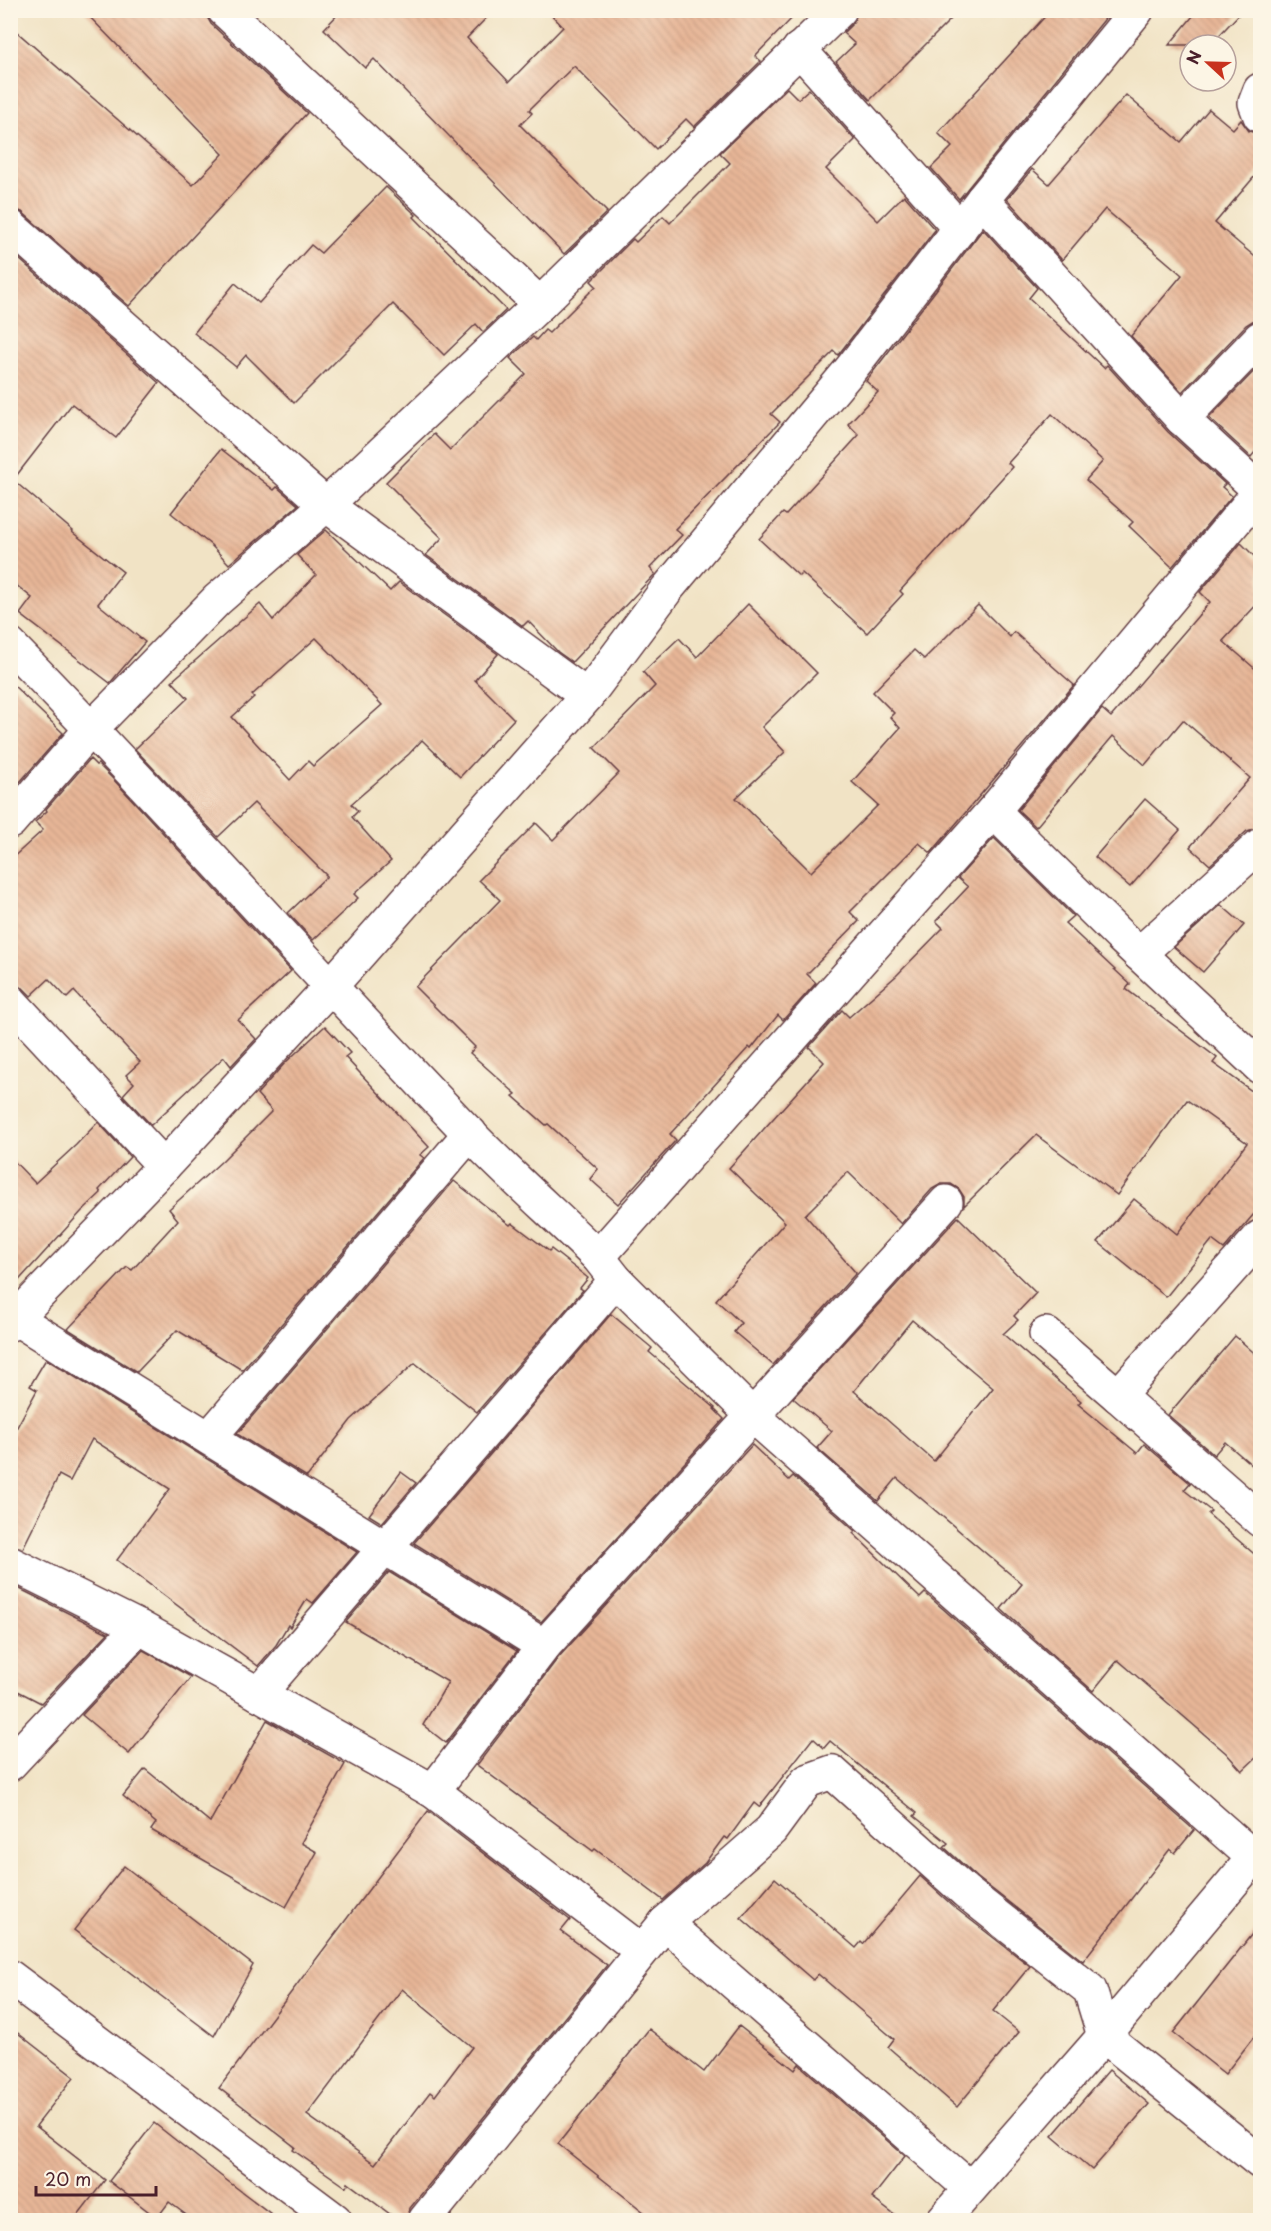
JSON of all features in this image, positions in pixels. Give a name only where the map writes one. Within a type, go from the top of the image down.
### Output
[{"type":"street","points":[[224,10],[540,304]]},
{"type":"street","points":[[10,822],[92,728],[217,600],[326,505],[540,304],[840,10]]},
{"type":"street","points":[[544,1647],[209,1438],[12,1319],[164,1166],[330,987],[587,696],[667,589],[850,370],[982,200],[1137,10]]},
{"type":"street","points":[[799,49],[960,229]]},
{"type":"street","points":[[1260,90],[1255,103],[1260,116]]},
{"type":"street","points":[[259,1694],[384,1548],[607,1269],[1260,492],[1182,419],[982,200]]},
{"type":"street","points":[[10,226],[326,505],[587,696]]},
{"type":"street","points":[[1182,419],[1260,338]]},
{"type":"street","points":[[10,645],[92,728],[330,987],[470,1134],[752,1415],[1259,1857],[943,2220]]},
{"type":"street","points":[[993,811],[1139,954],[1260,1067]]},
{"type":"street","points":[[1139,954],[1260,845]]},
{"type":"street","points":[[10,1001],[164,1166]]},
{"type":"street","points":[[209,1438],[470,1134]]},
{"type":"street","points":[[434,1791],[544,1647],[946,1202]]},
{"type":"street","points":[[1118,1396],[1260,1237]]},
{"type":"street","points":[[1046,1334],[1260,1520]]},
{"type":"street","points":[[10,1563],[139,1627],[434,1791],[642,1951]]},
{"type":"street","points":[[10,1764],[139,1627]]},
{"type":"street","points":[[425,2220],[665,1923],[771,1830],[807,1781],[832,1772],[966,1892],[1090,1990],[1104,2036],[1260,2162]]},
{"type":"street","points":[[665,1923],[970,2188]]},
{"type":"street","points":[[10,1977],[335,2220]]},
{"type":"building","points":[[83,10],[203,10],[211,24],[307,113],[129,306],[22,212],[10,208],[10,26],[193,185],[223,154]]},
{"type":"building","points":[[342,10],[494,10],[467,38],[509,82],[563,27],[547,10],[800,10],[755,56],[761,61],[694,127],[686,119],[656,149],[574,66],[529,110],[532,113],[520,125],[607,212],[564,254],[374,59],[365,68],[324,29]]},
{"type":"building","points":[[858,10],[960,10],[870,100],[836,62],[855,44],[843,33],[853,23]]},
{"type":"building","points":[[1051,10],[1112,10],[959,199],[931,168],[952,147],[938,133]]},
{"type":"building","points":[[1198,10],[1243,10],[1221,33],[1179,33]]},
{"type":"building","points":[[1178,34],[1178,45],[1169,45]]},
{"type":"building","points":[[787,88],[798,99],[809,89],[855,140],[826,169],[878,221],[904,195],[935,230],[838,355],[834,351],[771,414],[780,422],[675,529],[682,535],[650,568],[655,574],[572,662],[558,652],[528,621],[523,626],[426,555],[442,538],[386,482],[434,434],[450,450],[526,374],[510,358],[533,337],[536,340],[545,330],[549,333],[596,286],[591,281],[633,239],[636,242],[663,216],[670,223],[730,163],[720,153]]},
{"type":"building","points":[[1126,95],[1181,142],[1209,109],[1233,129],[1241,120],[1249,131],[1260,134],[1260,170],[1215,223],[1260,261],[1260,320],[1254,320],[1246,325],[1182,392],[1131,336],[1182,275],[1105,209],[1062,260],[1007,199],[1032,169],[1049,184]]},
{"type":"building","points":[[386,187],[416,215],[414,217],[506,310],[483,332],[476,324],[444,355],[393,304],[294,403],[246,355],[236,367],[194,333],[235,283],[259,303],[311,245],[321,253]]},
{"type":"building","points":[[983,229],[1037,288],[1029,298],[1104,368],[1107,365],[1168,432],[1225,484],[1222,487],[1232,496],[1172,567],[1129,526],[1133,522],[1086,480],[1103,461],[1052,414],[1008,463],[1012,467],[900,591],[903,594],[867,633],[802,573],[799,576],[759,539],[783,513],[786,515],[859,435],[848,424],[878,392],[866,381]]},
{"type":"building","points":[[10,251],[159,383],[116,438],[72,404],[13,480],[72,532],[123,572],[98,604],[145,642],[110,683],[20,614],[32,598],[10,580]]},
{"type":"building","points":[[1260,365],[1260,446],[1251,457],[1209,418]]},
{"type":"building","points":[[221,449],[274,490],[277,487],[298,505],[229,564],[211,545],[171,513]]},
{"type":"building","points":[[326,530],[390,591],[399,582],[498,654],[475,680],[514,719],[460,777],[422,740],[351,804],[358,811],[352,817],[391,861],[354,894],[358,898],[313,940],[288,913],[327,876],[254,803],[218,837],[135,749],[188,698],[172,681],[260,604],[273,620],[316,575],[297,555]],"holes":[[[316,638],[382,705],[313,766],[308,761],[290,780],[232,717],[254,697],[252,695]]]},
{"type":"building","points":[[1241,543],[1260,562],[1260,601],[1223,641],[1260,673],[1260,827],[1247,831],[1210,865],[1190,847],[1250,778],[1183,720],[1145,765],[1113,736],[1036,827],[1018,810],[1102,709],[1111,717],[1210,602],[1200,592]]},
{"type":"building","points":[[748,604],[817,673],[762,727],[785,752],[736,798],[811,872],[878,805],[852,782],[900,728],[890,717],[894,713],[873,692],[914,650],[924,659],[978,605],[1010,637],[1014,632],[1074,685],[931,853],[919,843],[850,912],[859,921],[807,974],[816,983],[783,1020],[778,1015],[751,1049],[749,1047],[670,1134],[676,1140],[618,1204],[590,1179],[598,1169],[513,1096],[516,1094],[470,1053],[475,1047],[415,987],[500,900],[479,880],[536,823],[553,840],[619,773],[594,748],[655,686],[643,672],[679,638],[697,657]]},
{"type":"building","points":[[10,682],[63,733],[19,783],[10,775]]},
{"type":"building","points":[[90,759],[112,778],[291,971],[238,1020],[256,1039],[231,1066],[224,1057],[151,1125],[123,1095],[134,1083],[126,1075],[140,1062],[74,991],[67,998],[49,979],[31,996],[23,988],[10,983],[10,860],[43,830],[35,822],[47,811],[46,809]]},
{"type":"building","points":[[1145,799],[1180,830],[1130,887],[1095,857]]},
{"type":"building","points":[[994,838],[1073,916],[1065,923],[1130,984],[1126,989],[1217,1058],[1213,1063],[1260,1097],[1260,1207],[1224,1249],[1212,1240],[1166,1297],[1098,1242],[1134,1199],[1177,1234],[1247,1143],[1187,1100],[1117,1195],[1036,1135],[964,1206],[964,1197],[959,1189],[951,1184],[941,1184],[932,1189],[901,1224],[848,1172],[805,1215],[856,1273],[773,1365],[734,1332],[741,1323],[716,1300],[785,1222],[729,1168],[824,1062],[809,1047],[842,1010],[849,1017],[896,976],[943,928],[936,921],[968,887],[958,878]]},
{"type":"building","points":[[1221,905],[1244,925],[1203,972],[1174,947]]},
{"type":"building","points":[[325,1026],[350,1053],[345,1057],[429,1147],[420,1155],[424,1158],[242,1370],[177,1330],[137,1372],[68,1329],[127,1267],[132,1270],[178,1220],[169,1209],[272,1111],[257,1094],[285,1063]]},
{"type":"building","points":[[98,1122],[130,1157],[99,1190],[101,1193],[10,1290],[10,1157],[35,1183]]},
{"type":"building","points":[[454,1181],[510,1225],[512,1223],[549,1251],[551,1249],[588,1278],[580,1288],[583,1290],[477,1412],[415,1363],[351,1420],[307,1477],[237,1434]]},
{"type":"building","points":[[958,1217],[1036,1293],[1014,1316],[1018,1320],[1003,1334],[1081,1401],[1078,1404],[1137,1453],[1144,1444],[1190,1483],[1184,1490],[1211,1511],[1208,1514],[1260,1559],[1260,1754],[1242,1771],[1226,1753],[1118,1660],[1093,1691],[1001,1609],[1022,1584],[897,1478],[878,1501],[817,1448],[832,1431],[793,1398]],"holes":[[[912,1320],[993,1388],[934,1461],[854,1391]]]},
{"type":"building","points":[[611,1314],[652,1348],[649,1352],[715,1408],[724,1419],[541,1622],[414,1543]]},
{"type":"building","points":[[1235,1336],[1260,1358],[1260,1472],[1225,1442],[1214,1455],[1168,1415]]},
{"type":"building","points":[[46,1359],[357,1552],[313,1603],[307,1599],[290,1627],[288,1625],[276,1645],[258,1666],[117,1560],[170,1489],[92,1439],[70,1481],[59,1475],[23,1548],[10,1545],[10,1440],[37,1390],[30,1386]]},
{"type":"building","points":[[752,1445],[789,1480],[793,1476],[855,1531],[853,1533],[920,1598],[925,1593],[1194,1830],[1175,1853],[1170,1849],[1083,1961],[978,1878],[944,1847],[948,1843],[914,1816],[917,1813],[830,1741],[824,1748],[813,1738],[759,1807],[754,1803],[728,1839],[724,1837],[705,1863],[663,1900],[477,1765],[558,1658]]},
{"type":"building","points":[[401,1472],[416,1483],[382,1523],[369,1515]]},
{"type":"building","points":[[389,1572],[517,1651],[446,1743],[423,1725],[448,1682],[346,1622]]},
{"type":"building","points":[[10,1584],[108,1633],[41,1703],[10,1687]]},
{"type":"building","points":[[143,1650],[191,1677],[129,1754],[82,1715]]},
{"type":"building","points":[[267,1720],[345,1764],[301,1843],[317,1852],[286,1907],[151,1830],[156,1823],[123,1796],[145,1769],[210,1822]]},
{"type":"building","points":[[428,1811],[570,1920],[561,1931],[607,1965],[410,2208],[407,2220],[398,2220],[348,2183],[346,2187],[293,2150],[295,2147],[219,2088]],"holes":[[[402,1989],[472,2047],[435,2096],[430,2092],[375,2164],[307,2115]]]},
{"type":"building","points":[[124,1866],[253,1965],[214,2036],[74,1930]]},
{"type":"building","points":[[920,1876],[954,1907],[1030,1966],[993,2011],[1019,2032],[957,2107],[888,2047],[894,2039],[818,1974],[813,1980],[741,1918],[775,1878],[856,1948],[861,1942],[863,1944]]},
{"type":"building","points":[[1260,1924],[1260,2029],[1225,2074],[1173,2033]]},
{"type":"building","points":[[739,2026],[795,2070],[799,2064],[905,2156],[872,2198],[901,2220],[654,2220],[558,2144],[649,2029],[704,2072]]},
{"type":"building","points":[[10,2027],[74,2077],[36,2126],[105,2180],[74,2220],[10,2220]]},
{"type":"building","points":[[1109,2070],[1149,2104],[1092,2170],[1052,2136]]},
{"type":"building","points":[[154,2123],[279,2220],[193,2220],[169,2202],[157,2218],[109,2181]]}]
